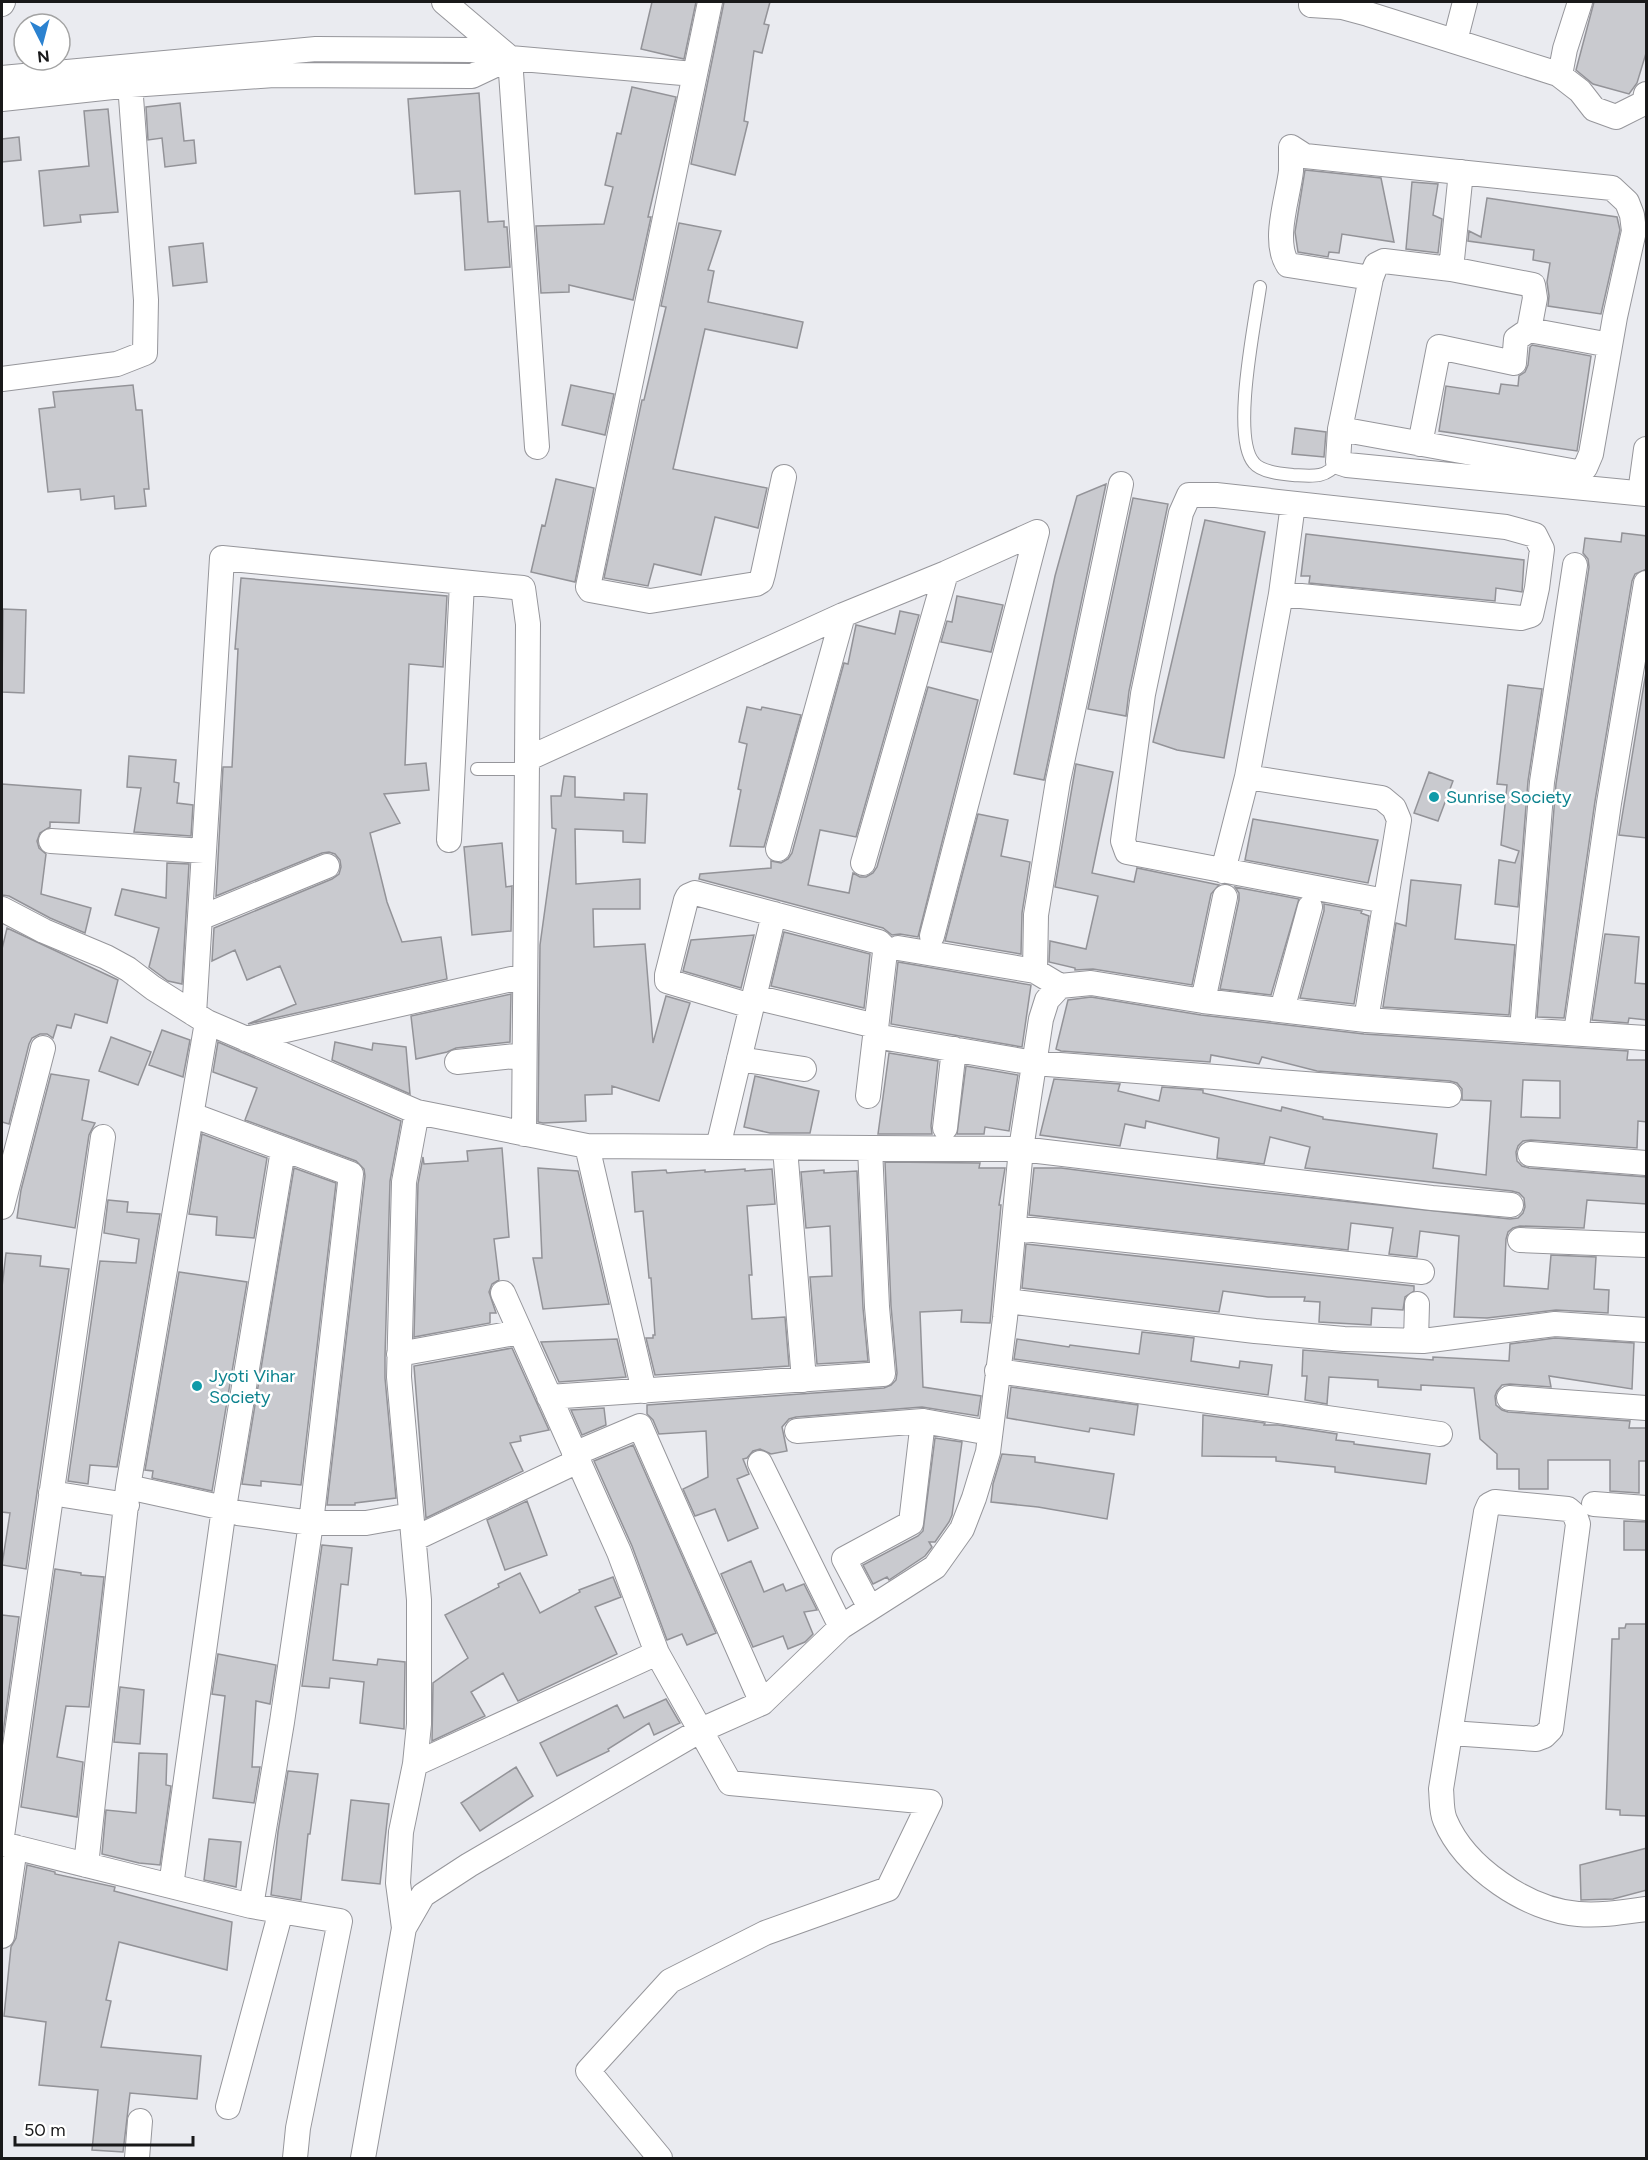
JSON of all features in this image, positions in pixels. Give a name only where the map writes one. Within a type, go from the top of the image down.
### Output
[{"type":"street","points":[[447,2],[510,58],[537,447]]},
{"type":"street","points":[[710,2],[588,587],[590,590],[650,601],[756,584],[761,580],[763,574],[784,477]]},
{"type":"street","points":[[1312,2],[1311,5],[1369,8],[1455,41],[1560,75],[1580,91],[1594,109],[1616,117],[1644,103],[1647,94]]},
{"type":"street","points":[[1455,41],[1465,2]]},
{"type":"street","points":[[1560,75],[1565,49],[1580,2]]},
{"type":"street","points":[[2,78],[370,74],[472,76],[510,58],[694,74]]},
{"type":"street","points":[[2,99],[130,76]]},
{"type":"street","points":[[2,379],[117,364],[145,353],[146,300],[130,76]]},
{"type":"street","points":[[1340,429],[1577,472],[1585,468],[1591,454],[1610,345],[1634,231],[1632,215],[1627,202],[1612,188],[1305,156],[1290,147],[1291,171],[1281,227],[1283,258],[1288,265],[1371,278]]},
{"type":"street","points":[[1450,269],[1461,172]]},
{"type":"street","points":[[1530,330],[1535,297],[1533,285],[1450,269],[1384,261],[1376,264],[1371,278],[1340,429],[1338,462],[1359,466],[1644,484],[1647,449]]},
{"type":"street","points":[[1420,444],[1439,347],[1514,363],[1516,339],[1530,330],[1610,345]]},
{"type":"street","points":[[1035,971],[1036,915],[1058,781],[1121,484]]},
{"type":"street","points":[[1281,594],[1521,618],[1531,615],[1542,549],[1535,535],[1506,527],[1215,495],[1189,495],[1180,513],[1143,694],[1123,841],[1127,852],[1385,901]]},
{"type":"street","points":[[1223,871],[1247,777],[1281,594],[1293,504]]},
{"type":"street","points":[[527,764],[843,615],[946,573],[1037,532],[932,936]]},
{"type":"street","points":[[86,1865],[127,1496],[192,1115],[200,1018],[200,918],[222,558],[524,588],[528,624],[524,1134]]},
{"type":"street","points":[[1522,1030],[1542,782],[1575,565]]},
{"type":"street","points":[[863,863],[946,573]]},
{"type":"street","points":[[449,840],[462,583]]},
{"type":"street","points":[[1576,1033],[1609,803],[1647,583]]},
{"type":"street","points":[[778,849],[843,615]]},
{"type":"street","points":[[1247,777],[1382,798],[1394,808],[1399,820],[1366,1020]]},
{"type":"street","points":[[51,841],[204,852]]},
{"type":"street","points":[[200,918],[327,866]]},
{"type":"street","points":[[868,1096],[875,1031],[885,952],[884,947],[879,942],[695,893],[691,894],[686,900],[667,975],[667,981],[670,982],[875,1031],[954,1049],[1034,1063],[1449,1095]]},
{"type":"street","points":[[1203,1001],[1225,897]]},
{"type":"street","points":[[1282,1010],[1310,907]]},
{"type":"street","points":[[2,909],[44,931],[120,965],[200,1018],[246,1039],[417,1112],[524,1134],[587,1146],[1021,1149],[1432,1198],[1511,1205]]},
{"type":"street","points":[[718,1147],[774,914]]},
{"type":"street","points":[[898,948],[1035,971],[1060,986],[1091,983],[1203,1001],[1366,1020],[1647,1038]]},
{"type":"street","points":[[246,1039],[525,976]]},
{"type":"street","points":[[404,1928],[423,1895],[469,1865],[701,1730],[762,1703],[842,1627],[934,1567],[962,1529],[988,1452],[1015,1228],[1021,1149],[1041,1019],[1047,1000],[1060,986]]},
{"type":"street","points":[[2,1207],[43,1048]]},
{"type":"street","points":[[945,1128],[954,1049]]},
{"type":"street","points":[[457,1062],[524,1055]]},
{"type":"street","points":[[739,1059],[804,1069]]},
{"type":"street","points":[[363,2158],[404,1928],[398,1883],[401,1832],[415,1764],[419,1724],[419,1600],[399,1377],[404,1182],[417,1112]]},
{"type":"street","points":[[192,1115],[351,1174],[311,1523],[282,1722],[251,1906]]},
{"type":"street","points":[[2,1936],[6,1843],[51,1493],[103,1137]]},
{"type":"street","points":[[587,1146],[644,1391]]},
{"type":"street","points":[[785,1148],[804,1380]]},
{"type":"street","points":[[549,1397],[883,1374],[877,1307],[870,1148]]},
{"type":"street","points":[[171,1886],[224,1508],[283,1150]]},
{"type":"street","points":[[1530,1154],[1647,1163]]},
{"type":"street","points":[[1015,1228],[1422,1272]]},
{"type":"street","points":[[1520,1240],[1647,1245]]},
{"type":"street","points":[[503,1293],[619,1552],[657,1653],[730,1783],[930,1802],[888,1888],[765,1933],[670,1981],[588,2071],[660,2158]]},
{"type":"street","points":[[1007,1301],[1255,1331],[1344,1339],[1416,1341],[1555,1324],[1647,1330]]},
{"type":"street","points":[[1416,1341],[1418,1304]]},
{"type":"street","points":[[399,1354],[520,1332]]},
{"type":"street","points":[[997,1371],[1440,1434]]},
{"type":"street","points":[[1509,1398],[1647,1408]]},
{"type":"street","points":[[797,1431],[923,1421],[990,1433]]},
{"type":"street","points":[[870,1608],[844,1559],[911,1523],[923,1421]]},
{"type":"street","points":[[414,1539],[640,1426],[762,1703]]},
{"type":"street","points":[[760,1463],[842,1627]]},
{"type":"street","points":[[51,1493],[127,1496],[224,1508],[238,1513],[311,1523],[366,1523],[411,1515]]},
{"type":"street","points":[[1451,1733],[1536,1739],[1544,1736],[1551,1729],[1578,1524],[1575,1515],[1568,1509],[1495,1502],[1489,1505],[1486,1512],[1441,1789],[1444,1819],[1457,1842],[1504,1887],[1545,1908],[1579,1914],[1619,1913],[1647,1909]]},
{"type":"street","points":[[1594,1504],[1647,1508]]},
{"type":"street","points":[[415,1764],[657,1653]]},
{"type":"street","points":[[6,1843],[251,1906],[340,1921],[297,2128],[295,2158]]},
{"type":"street","points":[[228,2107],[281,1911]]},
{"type":"street","points":[[137,2158],[140,2121]]},
{"type":"lane","points":[[1260,287],[1244,414],[1246,447],[1254,464],[1267,470],[1287,474],[1319,476],[1331,471],[1338,462]]},
{"type":"lane","points":[[477,769],[527,764]]},
{"type":"building","points":[[652,2],[696,2],[684,59],[641,49]]},
{"type":"building","points":[[724,2],[770,2],[764,24],[769,25],[762,53],[754,51],[744,121],[748,122],[735,175],[691,164]]},
{"type":"building","points":[[1594,2],[1647,2],[1647,50],[1637,83],[1629,94],[1593,84],[1576,70]]},
{"type":"building","points":[[632,87],[676,97],[648,217],[651,217],[633,300],[569,285],[569,292],[541,293],[536,226],[604,224],[613,187],[605,185],[617,133],[621,134]]},
{"type":"building","points":[[479,93],[488,222],[504,221],[504,227],[507,227],[510,267],[465,270],[460,191],[415,194],[408,99]]},
{"type":"building","points":[[180,103],[184,141],[194,140],[196,163],[165,167],[162,138],[148,140],[146,107]]},
{"type":"building","points":[[108,109],[118,212],[80,215],[81,222],[44,226],[39,171],[89,166],[84,111]]},
{"type":"building","points":[[19,137],[21,160],[2,162],[2,139]]},
{"type":"building","points":[[1305,170],[1381,178],[1394,242],[1342,234],[1339,253],[1329,252],[1328,257],[1298,252],[1295,232]]},
{"type":"building","points":[[1412,182],[1438,184],[1433,215],[1442,219],[1438,253],[1406,249]]},
{"type":"building","points":[[1487,198],[1617,217],[1620,230],[1601,314],[1548,306],[1547,282],[1550,263],[1533,260],[1534,250],[1468,241],[1469,231],[1481,237]]},
{"type":"building","points":[[679,223],[721,231],[708,270],[714,271],[708,302],[803,322],[797,348],[705,329],[673,469],[767,488],[758,528],[715,517],[701,575],[654,564],[648,586],[604,578],[642,400],[644,400],[666,307],[661,306]]},
{"type":"building","points":[[203,243],[207,282],[173,286],[169,247]]},
{"type":"building","points":[[1532,345],[1591,356],[1577,451],[1439,431],[1446,386],[1499,394],[1501,384],[1518,386],[1519,376],[1525,372],[1528,365]]},
{"type":"building","points":[[133,385],[136,410],[142,410],[149,489],[144,489],[146,506],[115,509],[114,496],[81,500],[80,489],[48,492],[39,409],[55,407],[53,392]]},
{"type":"building","points":[[571,385],[614,394],[605,435],[562,425]]},
{"type":"building","points":[[1295,428],[1326,432],[1324,457],[1292,454]]},
{"type":"building","points":[[556,479],[594,488],[575,582],[531,572]]},
{"type":"building","points":[[1106,484],[1044,780],[1014,774],[1055,576],[1077,496]]},
{"type":"building","points":[[1133,498],[1168,504],[1129,691],[1126,716],[1088,709]]},
{"type":"building","points":[[1205,520],[1265,532],[1224,758],[1177,750],[1153,742]]},
{"type":"building","points":[[1622,533],[1647,536],[1647,569],[1635,574],[1632,581],[1595,801],[1564,1018],[1537,1017],[1556,784],[1589,567],[1588,559],[1583,553],[1585,538],[1621,542]]},
{"type":"building","points":[[1306,534],[1524,560],[1522,592],[1496,588],[1495,601],[1309,583],[1310,576],[1301,576]]},
{"type":"building","points":[[241,578],[447,596],[443,667],[409,664],[405,765],[426,763],[429,790],[384,794],[400,823],[370,833],[387,902],[402,942],[441,937],[447,979],[248,1024],[296,1004],[280,966],[247,980],[235,950],[212,961],[214,928],[332,879],[339,874],[341,867],[340,860],[335,854],[322,853],[216,896],[223,767],[232,767],[238,649],[235,649]]},
{"type":"building","points":[[957,596],[1003,605],[991,652],[941,642],[947,621],[952,622]]},
{"type":"building","points":[[3,609],[26,610],[24,693],[2,692]]},
{"type":"building","points":[[900,611],[919,615],[856,837],[820,830],[808,885],[849,893],[853,873],[866,877],[877,867],[928,687],[978,700],[918,937],[892,935],[883,928],[699,879],[700,874],[771,868],[771,861],[781,863],[788,859],[792,853],[844,663],[848,664],[856,625],[895,634]]},
{"type":"building","points":[[1647,666],[1647,838],[1619,835]]},
{"type":"building","points":[[1508,685],[1542,689],[1528,781],[1518,907],[1495,904],[1499,860],[1515,863],[1519,851],[1501,845],[1507,785],[1497,784]]},
{"type":"building","points":[[747,707],[761,710],[762,707],[801,715],[764,847],[730,846],[747,744],[739,742]]},
{"type":"building","points":[[129,756],[176,760],[174,782],[179,783],[177,803],[193,805],[191,836],[134,832],[141,788],[127,787]]},
{"type":"building","points":[[1076,764],[1113,772],[1092,873],[1134,882],[1137,868],[1219,885],[1211,894],[1192,985],[1093,969],[1075,970],[1075,968],[1049,962],[1050,941],[1086,949],[1098,896],[1055,887]]},
{"type":"building","name":"Sunrise Society","points":[[1429,772],[1453,781],[1438,821],[1414,813]]},
{"type":"building","points":[[564,776],[575,777],[575,797],[624,800],[624,793],[647,794],[645,843],[623,842],[623,831],[575,829],[576,884],[640,879],[640,909],[593,909],[594,947],[645,944],[653,1043],[666,996],[690,1003],[659,1101],[612,1086],[612,1094],[585,1095],[586,1121],[543,1123],[538,1122],[540,945],[556,829],[552,828],[551,796],[561,796]]},
{"type":"building","points":[[2,784],[81,790],[79,823],[50,822],[50,827],[40,833],[37,841],[39,848],[46,854],[41,894],[91,908],[85,933],[50,918],[9,896],[2,895]]},
{"type":"building","points":[[978,814],[1008,820],[1001,856],[1030,862],[1022,913],[1021,954],[945,941]]},
{"type":"building","points":[[1253,819],[1378,840],[1368,883],[1245,860]]},
{"type":"building","points":[[502,843],[506,887],[512,886],[511,931],[472,935],[464,847]]},
{"type":"building","points":[[167,863],[189,864],[182,984],[168,981],[149,967],[159,928],[115,915],[122,889],[166,898]]},
{"type":"building","points":[[1411,880],[1461,885],[1455,939],[1515,945],[1509,1015],[1383,1007],[1396,923],[1406,926]]},
{"type":"building","points":[[1235,887],[1299,899],[1271,995],[1220,989],[1239,900],[1239,893]]},
{"type":"building","points":[[1324,904],[1362,911],[1361,913],[1369,916],[1354,1004],[1300,998]]},
{"type":"building","points":[[7,928],[118,980],[107,1023],[75,1014],[71,1028],[57,1025],[53,1038],[47,1034],[40,1034],[32,1038],[9,1124],[2,1122],[2,949]]},
{"type":"building","points":[[784,932],[870,954],[864,1008],[771,986]]},
{"type":"building","points":[[1605,934],[1639,937],[1635,983],[1647,984],[1647,1020],[1629,1018],[1628,1023],[1592,1020]]},
{"type":"building","points":[[754,935],[741,988],[683,971],[691,940]]},
{"type":"building","points":[[898,962],[1031,985],[1022,1047],[891,1024]]},
{"type":"building","points":[[511,994],[510,1042],[456,1048],[416,1059],[411,1016]]},
{"type":"building","points":[[1091,997],[1201,1015],[1364,1034],[1628,1051],[1627,1060],[1647,1060],[1647,1122],[1638,1121],[1637,1148],[1531,1140],[1523,1141],[1516,1152],[1517,1161],[1529,1168],[1647,1177],[1647,1204],[1587,1200],[1584,1228],[1520,1226],[1508,1232],[1504,1286],[1548,1289],[1551,1255],[1596,1257],[1594,1289],[1609,1290],[1608,1313],[1556,1310],[1487,1318],[1454,1317],[1459,1236],[1420,1231],[1417,1257],[1389,1254],[1393,1228],[1351,1223],[1348,1250],[1029,1215],[1034,1168],[1061,1168],[1211,1187],[1510,1219],[1518,1218],[1525,1207],[1524,1198],[1512,1191],[1305,1168],[1310,1147],[1270,1137],[1264,1164],[1217,1158],[1219,1138],[1146,1121],[1145,1128],[1125,1124],[1120,1146],[1040,1135],[1054,1079],[1120,1084],[1118,1091],[1159,1101],[1162,1087],[1203,1090],[1203,1093],[1281,1111],[1282,1107],[1323,1117],[1323,1119],[1437,1134],[1433,1168],[1486,1175],[1491,1101],[1462,1100],[1462,1089],[1457,1083],[1317,1071],[1262,1057],[1259,1064],[1211,1055],[1210,1062],[1061,1051],[1056,1049],[1068,1000]],"holes":[[[1523,1080],[1560,1081],[1560,1118],[1521,1117]]]},
{"type":"building","points":[[162,1030],[190,1040],[183,1077],[149,1065]]},
{"type":"building","points":[[111,1037],[151,1052],[138,1085],[99,1071]]},
{"type":"building","points":[[218,1042],[401,1121],[390,1181],[385,1356],[396,1498],[355,1503],[355,1505],[327,1505],[364,1169],[356,1161],[245,1120],[257,1088],[213,1072]]},
{"type":"building","points":[[335,1042],[372,1050],[373,1043],[406,1047],[410,1094],[332,1060]]},
{"type":"building","points":[[889,1053],[938,1061],[932,1134],[878,1134]]},
{"type":"building","points":[[966,1066],[1018,1075],[1009,1131],[985,1127],[984,1134],[957,1134]]},
{"type":"building","points":[[51,1074],[89,1080],[82,1120],[95,1123],[89,1135],[75,1228],[17,1218],[21,1190]]},
{"type":"building","points":[[755,1076],[819,1091],[810,1133],[770,1133],[744,1127]]},
{"type":"building","points":[[202,1134],[267,1158],[254,1238],[216,1235],[217,1217],[189,1214]]},
{"type":"building","points":[[502,1148],[509,1237],[494,1239],[499,1280],[492,1284],[489,1292],[496,1313],[490,1313],[490,1323],[414,1337],[418,1184],[423,1157],[424,1164],[468,1161],[467,1151]]},
{"type":"building","points":[[885,1162],[980,1163],[979,1168],[1005,1168],[999,1205],[1001,1205],[990,1323],[961,1322],[962,1310],[920,1312],[923,1387],[981,1396],[978,1416],[922,1407],[789,1419],[782,1427],[787,1451],[771,1454],[760,1449],[753,1451],[743,1459],[749,1474],[737,1479],[758,1528],[728,1541],[715,1509],[695,1516],[683,1489],[708,1477],[706,1431],[659,1434],[653,1420],[647,1414],[647,1405],[884,1388],[896,1380]]},
{"type":"building","points":[[294,1168],[336,1183],[301,1485],[261,1481],[261,1486],[242,1484]]},
{"type":"building","points":[[538,1168],[578,1171],[609,1304],[543,1309],[533,1258],[542,1258]]},
{"type":"building","points":[[745,1169],[745,1171],[772,1169],[775,1204],[747,1206],[752,1275],[749,1275],[752,1319],[785,1317],[789,1366],[655,1375],[646,1338],[653,1338],[655,1335],[651,1278],[649,1278],[643,1211],[635,1212],[632,1172],[666,1170],[667,1173],[705,1170],[705,1172]]},
{"type":"building","points":[[824,1170],[824,1173],[857,1171],[863,1308],[868,1361],[817,1364],[810,1277],[832,1276],[830,1226],[806,1228],[801,1172]]},
{"type":"building","points":[[108,1200],[128,1202],[127,1212],[160,1214],[117,1467],[90,1465],[88,1484],[68,1481],[100,1261],[136,1263],[139,1239],[104,1233]]},
{"type":"building","points":[[1026,1244],[1414,1286],[1414,1291],[1405,1297],[1403,1310],[1372,1308],[1371,1325],[1319,1322],[1320,1302],[1304,1301],[1305,1297],[1268,1297],[1223,1291],[1219,1312],[1022,1288]]},
{"type":"building","points":[[6,1253],[41,1256],[40,1266],[69,1269],[26,1569],[2,1565],[10,1513],[2,1512],[2,1287]]},
{"type":"building","name":"Jyoti Vihar Society","points":[[179,1272],[247,1282],[212,1491],[152,1478],[153,1471],[145,1470]]},
{"type":"building","points":[[1142,1332],[1194,1338],[1191,1361],[1239,1368],[1240,1361],[1272,1365],[1268,1395],[1014,1359],[1017,1339],[1139,1354]]},
{"type":"building","points":[[1555,1338],[1634,1343],[1632,1389],[1549,1376],[1551,1387],[1502,1385],[1495,1396],[1496,1405],[1508,1412],[1630,1421],[1629,1428],[1647,1428],[1647,1461],[1639,1461],[1639,1493],[1610,1491],[1610,1460],[1548,1460],[1548,1489],[1519,1489],[1519,1469],[1497,1469],[1497,1454],[1480,1439],[1474,1388],[1421,1385],[1421,1390],[1378,1387],[1378,1380],[1329,1377],[1327,1404],[1305,1400],[1307,1376],[1302,1376],[1303,1350],[1433,1360],[1433,1357],[1509,1361],[1510,1344]]},
{"type":"building","points":[[617,1339],[626,1377],[559,1382],[541,1342]]},
{"type":"building","points":[[512,1348],[549,1430],[520,1436],[521,1441],[510,1443],[523,1471],[426,1518],[414,1366]]},
{"type":"building","points":[[1011,1387],[1138,1405],[1134,1435],[1090,1428],[1089,1432],[1007,1418]]},
{"type":"building","points":[[604,1408],[606,1425],[582,1435],[571,1410]]},
{"type":"building","points":[[1203,1415],[1337,1434],[1336,1440],[1354,1442],[1354,1444],[1430,1454],[1426,1484],[1335,1472],[1335,1467],[1276,1461],[1276,1457],[1202,1456]]},
{"type":"building","points":[[935,1438],[962,1442],[952,1515],[935,1542],[929,1542],[932,1547],[925,1556],[889,1580],[887,1577],[873,1584],[863,1565],[918,1536],[923,1531]]},
{"type":"building","points":[[633,1445],[716,1633],[687,1645],[682,1634],[667,1640],[632,1546],[594,1461]]},
{"type":"building","points":[[1002,1454],[1035,1457],[1035,1462],[1114,1474],[1107,1519],[1038,1507],[991,1502],[993,1484]]},
{"type":"building","points":[[527,1501],[547,1555],[505,1570],[487,1520]]},
{"type":"building","points":[[1624,1521],[1647,1522],[1647,1550],[1624,1550]]},
{"type":"building","points":[[322,1545],[352,1548],[348,1585],[341,1584],[333,1660],[377,1665],[378,1659],[405,1662],[404,1729],[360,1723],[364,1682],[330,1678],[329,1688],[302,1686]]},
{"type":"building","points":[[751,1561],[764,1592],[783,1584],[786,1591],[804,1584],[817,1610],[804,1612],[813,1634],[805,1642],[788,1649],[783,1636],[753,1647],[721,1574]]},
{"type":"building","points":[[55,1569],[104,1577],[89,1707],[66,1706],[57,1757],[83,1762],[77,1817],[21,1807]]},
{"type":"building","points":[[520,1573],[540,1613],[580,1592],[579,1590],[613,1577],[621,1597],[595,1607],[617,1654],[518,1701],[503,1673],[471,1692],[485,1716],[432,1741],[433,1683],[468,1658],[445,1615],[499,1587],[498,1584]]},
{"type":"building","points":[[2,1615],[19,1617],[2,1740]]},
{"type":"building","points":[[1626,1624],[1647,1624],[1647,1816],[1620,1815],[1620,1810],[1606,1809],[1612,1639],[1619,1639],[1619,1628],[1625,1628]]},
{"type":"building","points":[[218,1654],[276,1665],[270,1704],[256,1701],[252,1767],[260,1767],[254,1803],[213,1798],[225,1696],[212,1694]]},
{"type":"building","points":[[120,1687],[144,1690],[140,1744],[114,1742]]},
{"type":"building","points":[[666,1699],[680,1723],[654,1735],[649,1723],[608,1749],[609,1751],[557,1776],[540,1743],[617,1705],[624,1718]]},
{"type":"building","points":[[139,1753],[167,1754],[166,1785],[171,1786],[160,1865],[139,1863],[102,1854],[106,1810],[136,1813]]},
{"type":"building","points":[[516,1767],[533,1796],[480,1831],[461,1803]]},
{"type":"building","points":[[288,1771],[318,1774],[310,1834],[308,1834],[301,1900],[271,1895]]},
{"type":"building","points":[[351,1800],[389,1804],[380,1884],[342,1880]]},
{"type":"building","points":[[209,1839],[241,1842],[236,1887],[204,1880]]},
{"type":"building","points":[[1647,1848],[1647,1890],[1613,1899],[1581,1900],[1580,1865]]},
{"type":"building","points":[[27,1865],[55,1872],[55,1874],[115,1887],[114,1891],[232,1922],[227,1970],[119,1942],[106,2000],[111,2001],[101,2047],[201,2056],[197,2099],[130,2093],[123,2152],[92,2150],[98,2090],[39,2085],[46,2022],[4,2016],[11,1947],[16,1938]]},
{"type":"place","name":"Sunrise Society","points":[[1434,797]]},
{"type":"place","name":"Jyoti Vihar Society","points":[[197,1386]]}]
